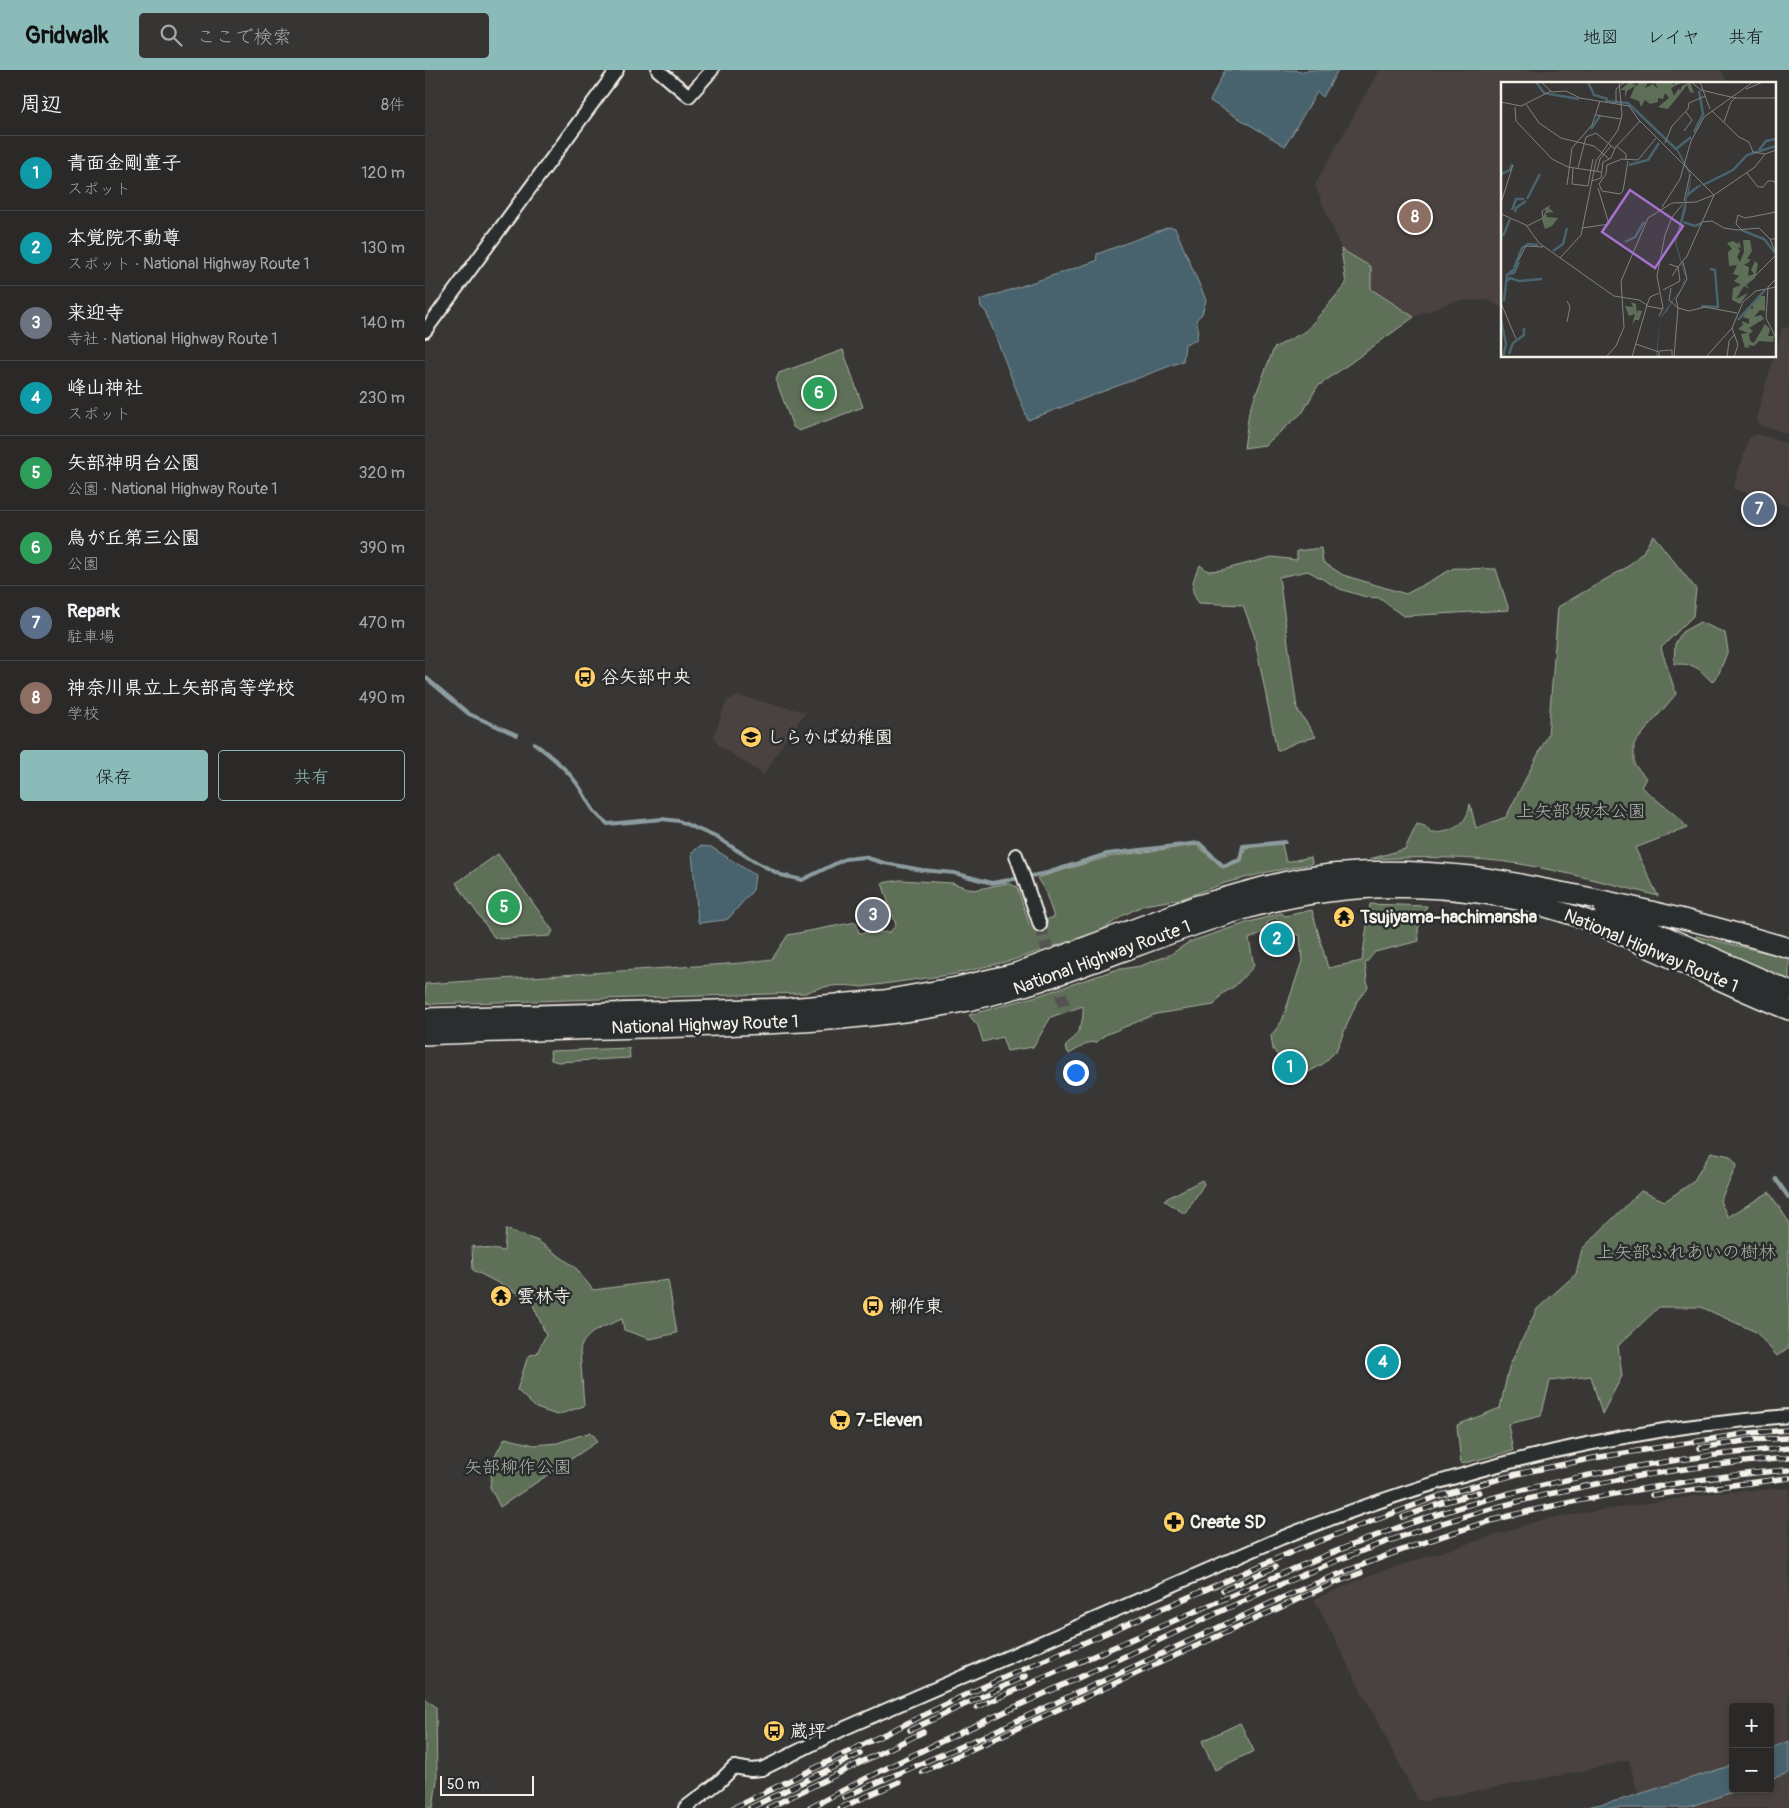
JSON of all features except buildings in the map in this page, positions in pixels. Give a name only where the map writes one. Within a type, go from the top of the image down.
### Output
[{"type":"highway","name":"National Highway Route 1","points":[[425,1018],[788,1008],[884,1000],[957,988],[1016,973],[1218,899],[1295,879],[1332,874],[1377,871],[1429,872],[1472,876],[1548,890]]},
{"type":"highway","name":"National Highway Route 1","points":[[425,1035],[781,1024],[897,1014],[955,1004],[1009,991],[1203,922],[1245,909],[1289,898],[1380,887],[1430,888],[1477,893],[1517,900],[1571,914],[1631,939],[1757,997]]},
{"type":"highway","points":[[1548,890],[1612,901],[1789,948]]},
{"type":"highway","points":[[1548,890],[1601,908],[1637,923],[1789,991]]},
{"type":"highway","points":[[1757,997],[1789,1010]]},
{"type":"highway","points":[[1757,997],[1789,1020]]},
{"type":"street","points":[[425,331],[617,70]]},
{"type":"street","points":[[658,70],[689,96],[712,70]]},
{"type":"street","points":[[1016,855],[1040,925]]},
{"type":"street","points":[[685,1808],[719,1782],[734,1767],[751,1770],[762,1769],[845,1728],[1281,1538],[1345,1513],[1481,1470],[1547,1454],[1653,1432],[1789,1416]]},
{"type":"shaded area","points":[[1379,70],[1721,70],[1726,80],[1726,82],[1501,82],[1501,308],[1489,300],[1454,301],[1414,317],[1371,289],[1371,267],[1341,249],[1315,185]]},
{"type":"shaded area","points":[[1789,327],[1789,434],[1759,425],[1756,418],[1773,358],[1777,358],[1777,348],[1782,328]]},
{"type":"shaded area","points":[[1757,434],[1789,444],[1789,506],[1733,489],[1749,438]]},
{"type":"shaded area","name":"しらかば幼稚園","points":[[739,696],[806,712],[785,740],[764,775],[718,745],[714,735],[727,700]]},
{"type":"shaded area","points":[[1789,1488],[1789,1808],[1641,1808],[1629,1760],[1583,1771],[1423,1801],[1418,1800],[1314,1599],[1379,1572],[1545,1519],[1714,1493]]},
{"type":"green space","points":[[1341,249],[1371,267],[1371,289],[1414,317],[1317,387],[1303,412],[1265,445],[1244,448],[1249,412],[1274,348],[1306,331],[1346,284]]},
{"type":"green space","points":[[843,350],[863,407],[799,431],[793,427],[776,380],[779,373]]},
{"type":"green space","name":"上矢部 坂本公園","points":[[1653,535],[1696,589],[1693,616],[1661,648],[1676,694],[1634,744],[1634,764],[1646,778],[1641,787],[1680,819],[1687,828],[1635,848],[1658,896],[1572,874],[1501,861],[1445,858],[1370,859],[1405,849],[1417,824],[1425,826],[1431,833],[1445,832],[1457,827],[1465,818],[1470,804],[1476,828],[1506,817],[1548,735],[1558,607],[1627,567],[1643,552]]},
{"type":"green space","points":[[1321,548],[1323,562],[1343,575],[1406,594],[1454,568],[1496,569],[1509,610],[1403,616],[1379,598],[1366,597],[1340,589],[1308,571],[1279,577],[1297,709],[1316,737],[1297,742],[1277,751],[1254,635],[1243,605],[1199,603],[1193,589],[1194,579],[1200,565],[1208,571],[1222,570],[1272,557],[1297,560],[1297,551]]},
{"type":"green space","points":[[1700,622],[1725,633],[1728,650],[1719,673],[1712,682],[1696,667],[1674,664],[1675,644],[1682,632]]},
{"type":"green space","points":[[1282,844],[1286,862],[1311,857],[1312,864],[1268,872],[1225,883],[1181,899],[1144,905],[1124,915],[1100,931],[1013,960],[955,974],[862,987],[833,986],[805,993],[430,1004],[425,1002],[425,984],[742,963],[772,959],[788,935],[856,922],[859,933],[890,932],[896,925],[882,883],[900,880],[952,883],[974,890],[1008,883],[1017,887],[1030,926],[1054,917],[1045,891],[1037,878],[1107,857],[1197,845],[1223,868],[1242,861],[1245,848]]},
{"type":"green space","points":[[498,854],[553,931],[550,936],[500,939],[494,937],[456,883]]},
{"type":"green space","points":[[1370,904],[1427,906],[1418,929],[1419,941],[1375,952],[1365,964],[1368,988],[1357,1001],[1336,1051],[1323,1064],[1305,1074],[1292,1075],[1273,1049],[1271,1036],[1282,1021],[1302,961],[1300,935],[1281,931],[1279,921],[1275,918],[1267,923],[1267,929],[1249,939],[1254,966],[1235,986],[1222,994],[1214,1005],[1156,1014],[1105,1035],[1097,1042],[1088,1043],[1069,1054],[1065,1047],[1079,1029],[1083,1006],[1051,1017],[1033,1047],[1007,1051],[1002,1037],[983,1042],[978,1026],[969,1015],[1037,996],[1115,970],[1140,966],[1170,955],[1189,942],[1282,913],[1285,916],[1312,910],[1328,968],[1362,961]]},
{"type":"green space","points":[[1696,936],[1789,958],[1789,984],[1696,939]]},
{"type":"green space","points":[[629,1048],[630,1058],[558,1062],[551,1060],[550,1051]]},
{"type":"green space","name":"上矢部ふれあいの樹林","points":[[1711,1152],[1730,1156],[1737,1165],[1720,1201],[1728,1217],[1769,1192],[1789,1222],[1789,1347],[1777,1356],[1756,1332],[1701,1307],[1659,1307],[1618,1346],[1622,1376],[1602,1414],[1591,1376],[1550,1381],[1541,1416],[1508,1424],[1513,1451],[1461,1464],[1457,1425],[1500,1408],[1509,1367],[1537,1309],[1576,1274],[1582,1249],[1641,1191],[1665,1201],[1693,1182]]},
{"type":"green space","points":[[1202,1180],[1204,1184],[1185,1214],[1164,1200]]},
{"type":"green space","points":[[506,1229],[538,1241],[575,1267],[593,1290],[668,1280],[677,1333],[650,1339],[624,1330],[622,1319],[596,1330],[582,1344],[580,1351],[584,1406],[557,1415],[536,1408],[517,1390],[528,1356],[537,1353],[546,1335],[531,1300],[473,1270],[472,1246],[504,1251]]},
{"type":"green space","name":"矢部柳作公園","points":[[591,1432],[598,1441],[500,1507],[490,1487],[493,1460],[505,1438],[534,1445],[557,1443]]},
{"type":"green space","points":[[425,1698],[436,1707],[437,1780],[433,1808],[425,1808]]},
{"type":"green space","points":[[1240,1723],[1254,1751],[1215,1770],[1202,1741]]},
{"type":"water","points":[[1225,70],[1296,70],[1298,72],[1338,70],[1323,97],[1317,92],[1285,146],[1210,101]]},
{"type":"water","points":[[1169,227],[1175,228],[1206,300],[1202,314],[1196,320],[1198,327],[1197,339],[1185,344],[1183,361],[1028,420],[986,312],[981,307],[980,300],[1096,261],[1097,254]]},
{"type":"water","points":[[700,846],[711,847],[755,875],[753,890],[729,918],[725,920],[699,923],[692,852]]},
{"type":"water","points":[[1789,1741],[1789,1773],[1774,1778],[1774,1748]]},
{"type":"water","points":[[1729,1766],[1730,1793],[1685,1808],[1582,1808],[1620,1800]]},
{"type":"waterway","points":[[425,677],[469,714],[517,735]]},
{"type":"waterway","points":[[534,743],[566,770],[589,804],[608,824],[662,819],[679,821],[718,838],[754,861],[781,875],[802,880],[845,859],[864,857],[922,870],[954,873],[992,883],[1047,873],[1107,854],[1199,843],[1223,866],[1240,860],[1243,846],[1285,842]]},
{"type":"waterway","points":[[1776,1179],[1789,1198]]},
{"type":"tunnel","points":[[1040,925],[1066,1012]]},
{"type":"railway","points":[[733,1808],[967,1694],[1301,1548],[1439,1496],[1517,1474],[1594,1458],[1749,1433],[1789,1430]]},
{"type":"railway","points":[[1700,1448],[1750,1440],[1789,1438]]},
{"type":"railway","points":[[977,1707],[1306,1564],[1360,1542],[1442,1513],[1527,1489],[1614,1470],[1701,1457],[1789,1448]]},
{"type":"railway","points":[[810,1808],[919,1752],[1228,1608],[1322,1567],[1406,1535],[1513,1503],[1568,1490],[1678,1470],[1789,1458]]},
{"type":"railway","points":[[844,1797],[982,1737],[1284,1597],[1414,1546],[1467,1528],[1533,1510],[1634,1490],[1705,1479],[1789,1470]]},
{"type":"railway","points":[[1652,1495],[1789,1478]]},
{"type":"railway","points":[[1403,1517],[1479,1492]]},
{"type":"railway","points":[[1223,1590],[1275,1567]]},
{"type":"railway","points":[[922,1772],[1329,1585],[1361,1573]]},
{"type":"railway","points":[[910,1730],[1026,1676]]},
{"type":"railway","points":[[768,1808],[923,1732]]},
{"type":"railway","points":[[750,1808],[860,1754]]},
{"type":"railway","points":[[840,1808],[899,1782]]},
{"type":"place","name":"神奈川県立上矢部高等学校","points":[[1415,217]]},
{"type":"place","name":"鳥が丘第三公園","points":[[819,393]]},
{"type":"place","name":"Repark","points":[[1759,509]]},
{"type":"place","name":"谷矢部中央","points":[[585,677]]},
{"type":"place","name":"しらかば幼稚園","points":[[751,737]]},
{"type":"place","name":"矢部神明台公園","points":[[504,907]]},
{"type":"place","name":"来迎寺","points":[[873,915]]},
{"type":"place","name":"Tsujiyama-hachimansha","points":[[1344,917]]},
{"type":"place","name":"本覚院不動尊","points":[[1277,939]]},
{"type":"place","name":"青面金剛童子","points":[[1290,1067]]},
{"type":"place","name":"雲林寺","points":[[501,1296]]},
{"type":"place","name":"柳作東","points":[[873,1306]]},
{"type":"place","name":"峰山神社","points":[[1383,1362]]},
{"type":"place","name":"7-Eleven","points":[[840,1420]]},
{"type":"place","name":"Create SD","points":[[1174,1522]]},
{"type":"place","name":"蔵坪","points":[[774,1731]]}]
